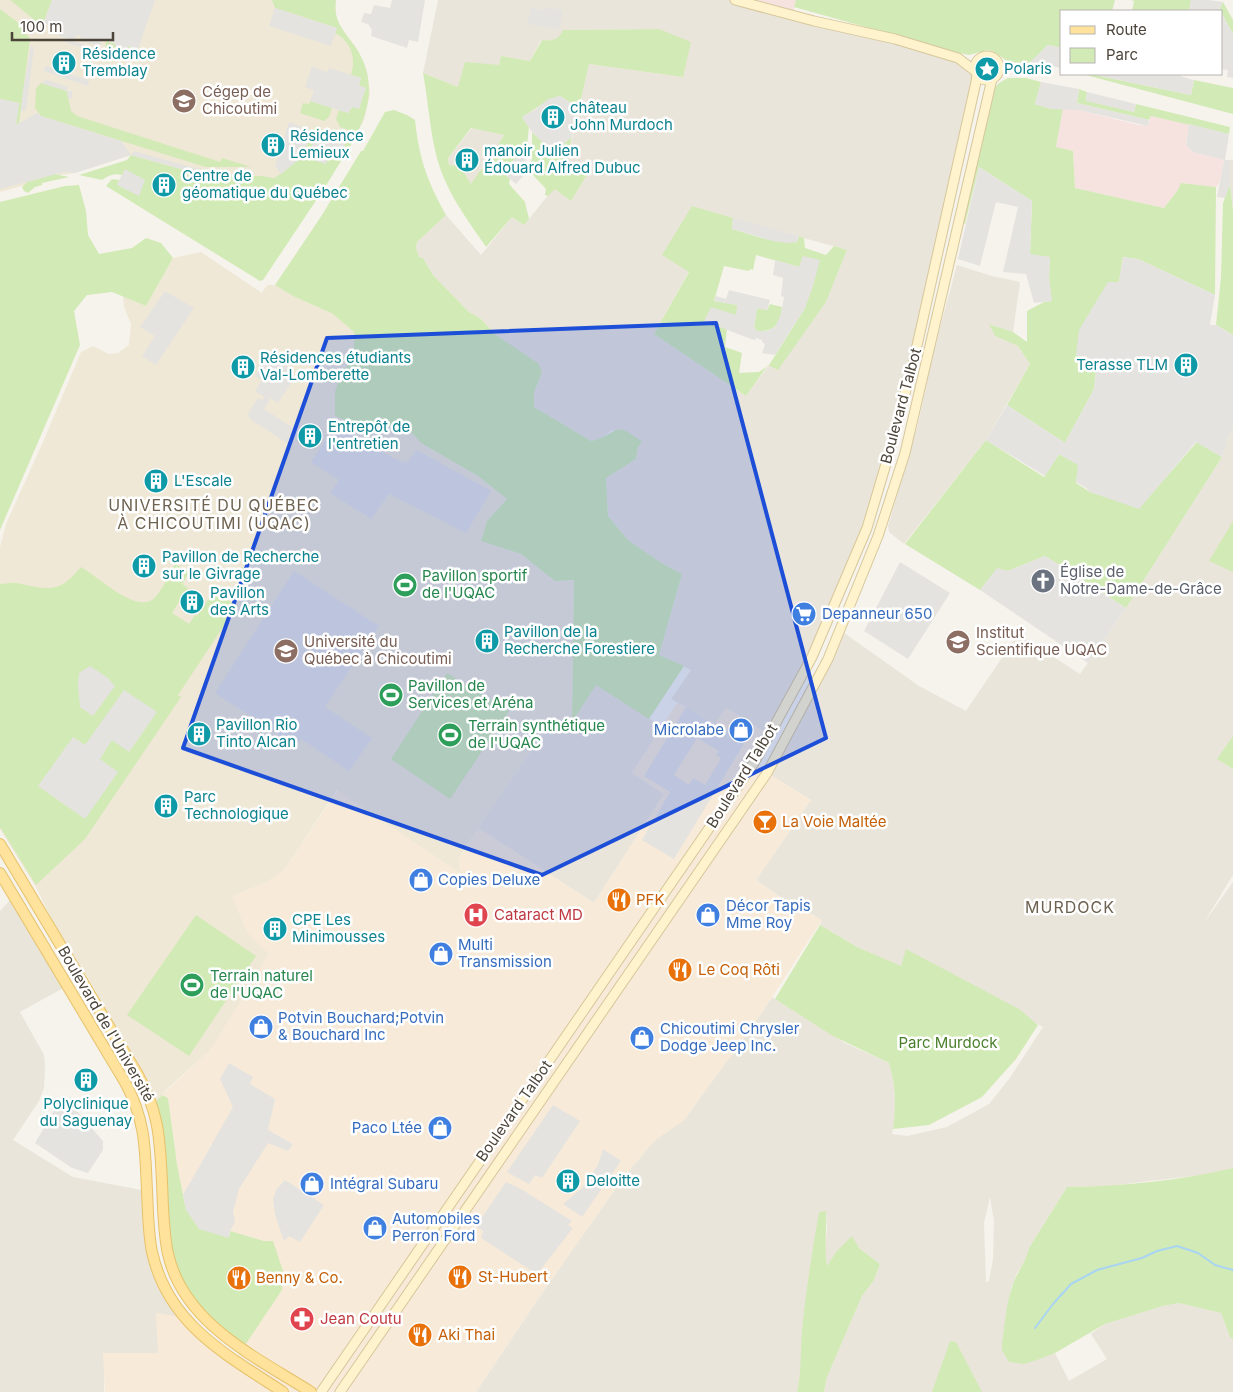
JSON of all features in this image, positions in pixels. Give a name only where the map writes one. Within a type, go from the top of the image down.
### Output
[{"type":"main road","points":[[735,0],[814,21],[895,39],[958,58],[991,57],[998,62],[998,73],[992,79],[984,80],[958,58]]},
{"type":"main road","points":[[976,72],[977,62],[982,58]]},
{"type":"main road","name":"Boulevard Talbot","points":[[321,1392],[754,763],[812,657],[867,528],[891,447],[914,359],[976,82],[976,72]]},
{"type":"main road","name":"Boulevard Talbot","points":[[340,1392],[767,773],[828,659],[878,536],[905,453],[992,79]]},
{"type":"main road","name":"Boulevard de l'Université","points":[[0,844],[149,1096],[159,1131],[166,1242],[172,1268],[184,1293],[208,1322],[225,1336],[311,1392]]},
{"type":"main road","name":"Boulevard de l'Université","points":[[0,873],[126,1084],[138,1110],[142,1122],[146,1149],[150,1242],[155,1263],[165,1289],[183,1317],[214,1346],[282,1392]]},
{"type":"highlighted area","points":[[716,323],[826,738],[542,875],[183,748],[327,338]]},
{"type":"shaded area","name":"Cégep de Chicoutimi","points":[[0,0],[336,0],[338,23],[357,49],[367,71],[370,94],[364,120],[325,187],[262,176],[206,176],[131,155],[75,173],[0,192]]},
{"type":"shaded area","points":[[52,0],[155,0],[138,49],[128,46],[127,52],[115,49],[115,43],[101,40],[100,46],[80,41],[81,36],[77,35],[75,40],[58,36],[59,31],[44,23]]},
{"type":"shaded area","points":[[392,0],[425,0],[418,42],[409,40],[407,48],[371,36],[372,30],[368,24],[361,22],[364,13],[371,14],[374,5],[390,8]]},
{"type":"shaded area","points":[[438,0],[735,0],[958,58],[975,71],[914,359],[867,528],[812,657],[769,735],[726,708],[715,724],[671,699],[691,670],[659,655],[682,574],[663,564],[628,540],[608,516],[606,478],[636,459],[638,447],[642,443],[612,430],[603,438],[591,441],[534,407],[534,392],[542,373],[496,335],[481,319],[469,312],[433,275],[423,258],[419,257],[416,248],[417,242],[446,215],[481,255],[512,217],[524,225],[554,188],[571,201],[588,173],[566,167],[589,64],[683,77],[659,29],[564,30],[561,36],[555,40],[541,40],[530,61],[501,56],[499,65],[458,87],[423,73]],"holes":[[[692,207],[847,250],[826,302],[778,369],[769,365],[746,396],[654,334],[689,271]]]},
{"type":"shaded area","points":[[735,0],[796,0],[793,15]]},
{"type":"shaded area","points":[[1191,0],[1223,2],[1220,10],[1189,10]]},
{"type":"shaded area","points":[[531,7],[543,10],[551,7],[563,11],[559,29],[527,24]]},
{"type":"shaded area","points":[[275,8],[337,28],[331,46],[269,26]]},
{"type":"shaded area","points":[[1223,16],[1233,34],[1233,78],[1227,77],[1228,70],[1223,69]]},
{"type":"shaded area","points":[[66,39],[95,48],[98,53],[62,41]]},
{"type":"shaded area","points":[[31,45],[34,48],[26,110],[21,111],[23,90]]},
{"type":"shaded area","points":[[1048,45],[1060,48],[1060,68],[1030,62]]},
{"type":"shaded area","points":[[45,66],[89,80],[88,86],[44,71]]},
{"type":"shaded area","points":[[312,66],[327,72],[329,68],[361,78],[359,85],[366,88],[359,109],[352,107],[348,113],[310,101],[314,90],[305,87]]},
{"type":"shaded area","points":[[1095,75],[1180,75],[1194,80],[1191,95]]},
{"type":"shaded area","points":[[46,80],[68,87],[67,91],[41,83]]},
{"type":"shaded area","points":[[1041,82],[1079,89],[1077,103],[1149,120],[1148,126],[1079,110],[1051,109],[1035,104]]},
{"type":"shaded area","points":[[67,91],[72,91],[73,98],[68,99]]},
{"type":"shaded area","points":[[1087,92],[1136,104],[1134,112],[1086,101]]},
{"type":"shaded area","points":[[560,96],[579,108],[572,137],[553,152],[532,132],[522,117],[548,99]]},
{"type":"shaded area","points":[[0,99],[19,103],[16,125],[37,113],[41,116],[121,141],[131,155],[75,173],[64,172],[0,189]]},
{"type":"shaded area","points":[[1063,108],[1079,110],[1139,125],[1148,126],[1151,116],[1189,124],[1186,145],[1193,152],[1224,160],[1219,184],[1216,187],[1181,183],[1164,208],[1075,188],[1073,151],[1056,147]]},
{"type":"shaded area","points":[[289,122],[313,131],[302,157],[281,174],[275,166]]},
{"type":"shaded area","points":[[1189,124],[1229,134],[1225,160],[1230,160],[1230,184],[1225,198],[1217,197],[1224,160],[1193,152],[1186,145]]},
{"type":"shaded area","points":[[472,128],[504,135],[495,156],[479,172],[471,185],[460,166],[449,165],[448,158]]},
{"type":"shaded area","points":[[318,131],[344,141],[345,148],[338,160],[329,157],[326,164],[307,158]]},
{"type":"shaded area","points":[[134,151],[209,172],[206,176],[131,155]]},
{"type":"shaded area","points":[[526,155],[525,174],[516,184],[502,172],[518,156]]},
{"type":"shaded area","points":[[1230,160],[1233,160],[1233,211],[1229,173]]},
{"type":"shaded area","points":[[979,167],[1032,201],[1030,254],[1050,257],[1049,277],[1052,301],[1034,303],[1026,274],[1003,272],[1018,207],[996,202],[980,266],[958,259]]},
{"type":"shaded area","points":[[125,169],[145,180],[139,196],[117,185]]},
{"type":"shaded area","points":[[733,218],[799,236],[797,242],[773,241],[732,229]]},
{"type":"shaded area","name":"Université du Québec à Chicoutimi","points":[[201,252],[262,293],[267,285],[275,285],[293,296],[333,314],[354,332],[354,358],[340,375],[376,432],[394,425],[413,434],[421,443],[478,476],[507,499],[487,521],[481,541],[521,554],[555,581],[574,580],[572,722],[558,721],[545,730],[459,858],[460,873],[337,790],[284,870],[267,882],[232,896],[247,932],[268,953],[254,980],[209,1051],[168,1088],[153,1105],[80,978],[37,889],[0,829],[0,547],[6,524],[81,352],[93,346],[109,354],[118,353],[129,345],[131,324],[124,307],[123,296],[146,306],[173,258]]},
{"type":"shaded area","points":[[803,256],[820,260],[813,286],[805,308],[775,355],[762,353],[765,344],[762,340],[751,339],[704,321],[711,307],[736,315],[737,305],[714,301],[716,296],[726,299],[729,290],[770,300],[767,310],[757,308],[754,327],[757,331],[767,331],[775,327],[781,314],[784,297],[781,296],[783,278],[773,275],[775,260],[799,267]]},
{"type":"shaded area","points":[[1123,257],[1138,259],[1215,295],[1210,325],[1216,325],[1233,335],[1233,429],[1228,437],[1222,457],[1196,442],[1139,509],[1090,492],[1076,482],[1078,465],[1059,454],[1045,476],[986,440],[1007,405],[1065,443],[1094,389],[1097,364],[1076,355],[1079,330],[1108,282],[1119,282]]},
{"type":"shaded area","points":[[957,265],[992,276],[1020,282],[1013,332],[990,324],[995,336],[1018,346],[1030,364],[986,440],[904,544],[889,532],[888,526],[918,424],[935,346]]},
{"type":"shaded area","points":[[165,291],[194,308],[156,365],[142,356],[155,336],[140,327]]},
{"type":"shaded area","points":[[274,358],[291,369],[287,375],[294,379],[278,403],[271,398],[264,409],[298,431],[290,445],[250,419],[248,414],[258,398],[263,400],[264,397],[255,391],[262,380],[255,376],[265,360],[270,364]]},
{"type":"shaded area","points":[[335,425],[395,459],[406,463],[417,450],[491,491],[466,533],[389,494],[371,519],[330,493],[339,480],[311,462]]},
{"type":"shaded area","points":[[1233,429],[1233,736],[1218,759],[1233,769],[1233,875],[1203,924],[1233,882],[1233,1168],[1209,1174],[1108,1186],[1067,1187],[1029,1248],[1027,1259],[1017,1273],[1011,1288],[1002,1350],[1024,1364],[1055,1353],[1069,1381],[1107,1359],[1091,1334],[1105,1324],[1179,1303],[1221,1313],[1230,1337],[1233,1339],[1233,1392],[824,1392],[827,1377],[862,1296],[874,1280],[880,1264],[859,1248],[836,1252],[827,1267],[825,1251],[826,1212],[802,1333],[801,1372],[797,1392],[476,1392],[540,1296],[623,1178],[655,1140],[684,1120],[772,997],[845,1043],[889,1063],[893,1076],[896,1112],[892,1134],[907,1136],[947,1127],[989,1104],[1009,1079],[1043,1027],[907,950],[901,967],[857,947],[820,925],[822,920],[786,901],[756,880],[811,800],[767,773],[840,630],[919,686],[966,711],[1018,634],[1080,674],[1126,608],[1222,457],[1228,437]],"holes":[[[990,1197],[994,1221],[993,1259],[989,1281],[986,1282],[984,1223]]]},
{"type":"shaded area","points":[[1045,556],[1126,608],[1088,663],[980,590],[997,568],[1008,571]]},
{"type":"shaded area","points":[[900,562],[950,593],[908,659],[864,631]]},
{"type":"shaded area","points":[[294,571],[379,626],[325,707],[372,738],[349,771],[301,739],[296,746],[215,693]]},
{"type":"shaded area","points":[[90,666],[108,678],[115,686],[93,716],[80,707],[78,685],[79,673]]},
{"type":"shaded area","points":[[596,684],[662,727],[632,773],[664,794],[594,903],[478,828],[545,730],[558,721],[572,722]]},
{"type":"shaded area","points":[[124,690],[157,712],[129,752],[112,740],[100,759],[118,772],[85,819],[38,786],[73,737],[85,745]]},
{"type":"shaded area","points":[[677,703],[715,723],[726,708],[769,735],[754,763],[811,800],[756,880],[786,901],[822,920],[759,1017],[684,1120],[655,1140],[623,1178],[540,1296],[476,1392],[105,1392],[103,1353],[158,1353],[156,1313],[183,1317],[234,1360],[282,1290],[284,1274],[264,1241],[230,1231],[186,1210],[177,1164],[168,1098],[162,1095],[209,1051],[247,932],[232,896],[267,882],[284,870],[338,790],[460,873],[459,859],[478,828],[594,903],[664,794],[632,773]]},
{"type":"shaded area","points":[[686,707],[745,742],[674,859],[642,840],[670,792],[644,776]],"holes":[[[697,738],[719,751],[716,755],[721,758],[705,785],[693,778],[689,785],[674,775]]]},
{"type":"shaded area","points":[[14,896],[67,986],[20,1012],[44,1055],[45,1070],[44,1088],[39,1101],[13,1140],[73,1177],[147,1191],[152,1251],[183,1317],[158,1354],[104,1353],[104,1392],[0,1392],[0,911]]},
{"type":"shaded area","points":[[229,1063],[253,1077],[250,1084],[275,1099],[268,1130],[293,1144],[288,1151],[268,1143],[239,1189],[233,1212],[235,1222],[230,1231],[229,1238],[199,1229],[186,1210],[183,1195],[233,1107],[220,1079]]},
{"type":"shaded area","points":[[63,1095],[103,1141],[103,1150],[88,1173],[72,1168],[35,1143]]},
{"type":"shaded area","points":[[553,1105],[580,1121],[542,1178],[535,1175],[529,1184],[507,1172]]},
{"type":"shaded area","points":[[603,1149],[621,1161],[582,1217],[563,1204],[582,1188],[598,1165]]},
{"type":"shaded area","points":[[285,1180],[324,1205],[300,1242],[289,1236],[284,1241],[275,1215],[273,1199],[276,1190]]},
{"type":"shaded area","points":[[506,1182],[521,1189],[572,1221],[568,1225],[573,1228],[538,1273],[481,1238],[483,1231],[476,1226]]},
{"type":"green space","points":[[10,0],[52,0],[42,26]]},
{"type":"green space","points":[[272,0],[336,0],[335,7],[338,20],[362,58],[368,79],[369,90],[366,112],[357,133],[340,127],[336,119],[339,110],[348,113],[366,88],[358,85],[361,78],[351,75],[353,57],[349,46],[335,33],[337,28],[275,8]]},
{"type":"green space","points":[[796,0],[1115,0],[1112,10],[1060,10],[1060,48],[1048,45],[1028,65],[1007,61],[993,51],[987,50],[969,55],[959,53],[794,7]]},
{"type":"green space","points":[[1131,0],[1191,0],[1189,10],[1132,10],[1134,1]]},
{"type":"green space","points":[[1223,2],[1233,20],[1233,34],[1223,16],[1223,10],[1219,10]]},
{"type":"green space","points":[[0,9],[20,24],[30,39],[19,123],[16,125],[19,103],[0,99]]},
{"type":"green space","points":[[659,29],[691,42],[683,77],[589,64],[579,108],[560,96],[522,117],[529,127],[526,155],[518,156],[503,172],[510,179],[509,184],[525,202],[529,219],[524,225],[512,217],[486,247],[454,199],[440,168],[432,133],[423,73],[458,87],[465,62],[499,65],[501,56],[530,61],[542,40],[555,39],[563,30]],"holes":[[[471,128],[504,135],[495,156],[479,172],[471,184],[460,166],[449,165],[448,158]]]},
{"type":"green space","points":[[106,41],[115,44],[115,49],[132,47],[140,53],[131,58],[105,50]]},
{"type":"green space","points":[[1086,75],[1095,75],[1191,95],[1194,80],[1233,88],[1233,114]]},
{"type":"green space","points":[[1008,78],[1026,78],[1041,82],[1035,104],[1051,109],[1063,108],[1056,147],[1073,151],[1075,188],[1164,208],[1181,183],[1216,187],[1215,295],[1138,259],[1123,257],[1119,282],[1076,355],[1097,364],[1094,389],[1065,443],[1007,405],[1030,364],[1018,346],[995,336],[989,324],[1013,332],[1027,342],[1027,311],[1044,302],[1051,301],[1050,257],[1030,255],[1032,201],[979,167],[965,224],[961,222],[993,90],[999,83]]},
{"type":"green space","points":[[41,83],[67,91],[71,111],[77,116],[220,162],[222,158],[251,167],[206,167],[41,116],[35,108],[36,88]]},
{"type":"green space","points":[[1079,89],[1087,92],[1086,100],[1134,112],[1136,104],[1230,127],[1229,134],[1151,116],[1149,120],[1077,103]]},
{"type":"green space","points":[[310,101],[332,108],[329,117],[324,121],[300,113],[303,103],[309,104]]},
{"type":"green space","points":[[394,110],[415,120],[425,169],[446,215],[417,242],[416,248],[419,257],[423,258],[433,275],[469,312],[481,319],[496,335],[539,364],[542,373],[534,392],[534,407],[591,441],[620,430],[625,431],[642,442],[638,447],[636,459],[606,478],[608,516],[628,540],[663,564],[682,574],[659,655],[684,666],[649,719],[596,685],[572,722],[574,580],[555,581],[521,554],[481,541],[487,521],[507,499],[478,476],[421,443],[413,434],[394,425],[376,432],[335,416],[335,392],[340,375],[354,358],[354,332],[333,314],[293,296],[275,285],[322,215],[361,151],[363,151],[385,112]]},
{"type":"green space","points":[[315,126],[326,131],[325,134],[318,131],[329,157],[343,147],[344,141],[331,136],[332,133],[354,140],[263,280],[260,281],[106,186],[112,179],[119,180],[117,185],[122,175],[112,175],[102,180],[79,175],[127,160],[131,155],[206,176],[262,176],[275,178],[302,157]]},
{"type":"green space","points":[[532,132],[553,152],[572,137],[566,166],[588,173],[571,201],[555,189],[548,196],[545,195],[546,189],[534,176],[530,167]]},
{"type":"green space","points":[[54,174],[69,177],[42,183],[42,185],[35,187],[28,193],[22,187],[27,182]]},
{"type":"green space","points":[[1230,184],[1233,211],[1233,335],[1216,325],[1221,277],[1223,203]]},
{"type":"green space","points":[[79,185],[86,211],[88,235],[99,254],[132,248],[146,238],[161,243],[173,258],[146,306],[112,292],[87,295],[74,311],[80,345],[0,530],[0,202],[65,186]]},
{"type":"green space","points":[[692,206],[733,218],[732,229],[756,236],[772,240],[797,242],[799,236],[804,238],[805,248],[826,255],[834,246],[847,250],[826,302],[778,370],[769,365],[805,308],[799,267],[756,255],[753,270],[750,269],[749,271],[724,266],[714,301],[738,305],[736,315],[727,329],[725,347],[742,353],[739,373],[759,372],[767,366],[746,396],[654,334],[689,272],[662,255]]},
{"type":"green space","points":[[770,304],[782,307],[780,318],[776,326],[768,330],[757,331],[754,327],[757,308],[767,310]]},
{"type":"green space","points":[[986,440],[1044,477],[1059,454],[1079,465],[1076,483],[1090,492],[1139,508],[1197,442],[1222,457],[1126,608],[1045,556],[1008,571],[997,569],[980,590],[905,544]]},
{"type":"green space","points":[[1233,521],[1233,572],[1209,561]]},
{"type":"green space","points":[[175,564],[190,572],[182,584],[188,588],[172,613],[189,624],[195,615],[197,616],[214,591],[237,606],[178,695],[181,697],[85,839],[36,885],[0,827],[0,584],[14,583],[42,588],[55,587],[68,580],[81,567],[126,597],[144,602],[152,600],[158,594]]},
{"type":"green space","name":"Terrain synthétique de l'UQAC","points":[[447,673],[509,711],[450,799],[391,759]]},
{"type":"green space","points":[[1233,736],[1233,769],[1217,759]]},
{"type":"green space","name":"Terrain naturel de l'UQAC","points":[[196,915],[256,956],[189,1056],[127,1015]]},
{"type":"green space","name":"Parc Murdock","points":[[820,925],[857,947],[901,966],[906,949],[1019,1009],[1038,1025],[1016,1059],[982,1097],[929,1125],[893,1129],[895,1096],[889,1063],[833,1036],[775,999]]},
{"type":"green space","points":[[162,1095],[168,1098],[177,1164],[186,1210],[229,1237],[230,1231],[264,1241],[273,1241],[284,1274],[282,1290],[243,1348],[208,1322],[172,1268],[153,1105]]},
{"type":"green space","points":[[1233,1168],[1233,1339],[1230,1337],[1221,1313],[1179,1303],[1105,1324],[1055,1353],[1037,1360],[1024,1364],[1009,1362],[1002,1350],[1002,1342],[1012,1287],[1029,1248],[1067,1187],[1150,1182]]},
{"type":"green space","points":[[826,1211],[827,1266],[836,1252],[852,1236],[859,1248],[880,1264],[874,1280],[862,1296],[827,1377],[824,1392],[797,1392],[800,1376],[801,1338],[814,1241],[819,1212]]},
{"type":"green space","points":[[950,1341],[956,1342],[982,1392],[932,1392]]},
{"type":"waterway","points":[[1035,1328],[1071,1284],[1097,1270],[1142,1258],[1157,1251],[1177,1246],[1198,1253],[1215,1265],[1233,1270]]},
{"type":"place","name":"Résidence Tremblay","points":[[64,63]]},
{"type":"place","name":"Polaris","points":[[987,69]]},
{"type":"place","name":"Cégep de Chicoutimi","points":[[184,101]]},
{"type":"place","name":"château John Murdoch","points":[[553,117]]},
{"type":"place","name":"Résidence Lemieux","points":[[273,145]]},
{"type":"place","name":"manoir Julien Édouard Alfred Dubuc","points":[[467,160]]},
{"type":"place","name":"Centre de géomatique du Québec","points":[[164,185]]},
{"type":"place","name":"Terasse TLM","points":[[1186,365]]},
{"type":"place","name":"Résidences étudiants Val-Lomberette","points":[[243,367]]},
{"type":"place","name":"Entrepôt de l'entretien","points":[[310,436]]},
{"type":"place","name":"L'Escale","points":[[156,481]]},
{"type":"place","name":"Pavillon de Recherche sur le Givrage","points":[[144,566]]},
{"type":"place","name":"Église de Notre-Dame-de-Grâce","points":[[1043,581]]},
{"type":"place","name":"Pavillon sportif de l'UQAC","points":[[405,585]]},
{"type":"place","name":"Pavillon des Arts","points":[[192,602]]},
{"type":"place","name":"Depanneur 650","points":[[804,614]]},
{"type":"place","name":"Pavillon de la Recherche Forestiere","points":[[487,641]]},
{"type":"place","name":"Institut Scientifique UQAC","points":[[958,642]]},
{"type":"place","name":"Université du Québec à Chicoutimi","points":[[286,651]]},
{"type":"place","name":"Pavillon de Services et Aréna","points":[[391,695]]},
{"type":"place","name":"Microlabe","points":[[741,730]]},
{"type":"place","name":"Pavillon Rio Tinto Alcan","points":[[199,734]]},
{"type":"place","name":"Terrain synthétique de l'UQAC","points":[[450,735]]},
{"type":"place","name":"Parc Technologique","points":[[166,806]]},
{"type":"place","name":"La Voie Maltée","points":[[765,822]]},
{"type":"place","name":"Copies Deluxe","points":[[421,880]]},
{"type":"place","name":"PFK","points":[[619,900]]},
{"type":"place","name":"Cataract MD","points":[[476,915]]},
{"type":"place","name":"Décor Tapis Mme Roy","points":[[708,915]]},
{"type":"place","name":"CPE Les Minimousses","points":[[275,929]]},
{"type":"place","name":"Multi Transmission","points":[[441,954]]},
{"type":"place","name":"Le Coq Rôti","points":[[680,970]]},
{"type":"place","name":"Terrain naturel de l'UQAC","points":[[192,985]]},
{"type":"place","name":"Potvin Bouchard;Potvin & Bouchard Inc","points":[[261,1027]]},
{"type":"place","name":"Chicoutimi Chrysler Dodge Jeep Inc.","points":[[642,1038]]},
{"type":"place","name":"Polyclinique du Saguenay","points":[[86,1080]]},
{"type":"place","name":"Paco Ltée","points":[[440,1128]]},
{"type":"place","name":"Deloitte","points":[[568,1181]]},
{"type":"place","name":"Intégral Subaru","points":[[312,1184]]},
{"type":"place","name":"Automobiles Perron Ford","points":[[375,1228]]},
{"type":"place","name":"St-Hubert","points":[[460,1277]]},
{"type":"place","name":"Benny & Co.","points":[[239,1278]]},
{"type":"place","name":"Jean Coutu","points":[[302,1319]]},
{"type":"place","name":"Aki Thai","points":[[420,1335]]},
{"type":"district","name":"UNIVERSITÉ DU QUÉBEC À CHICOUTIMI (UQAC)","points":[[214,514]]},
{"type":"district","name":"MURDOCK","points":[[1070,907]]}]
